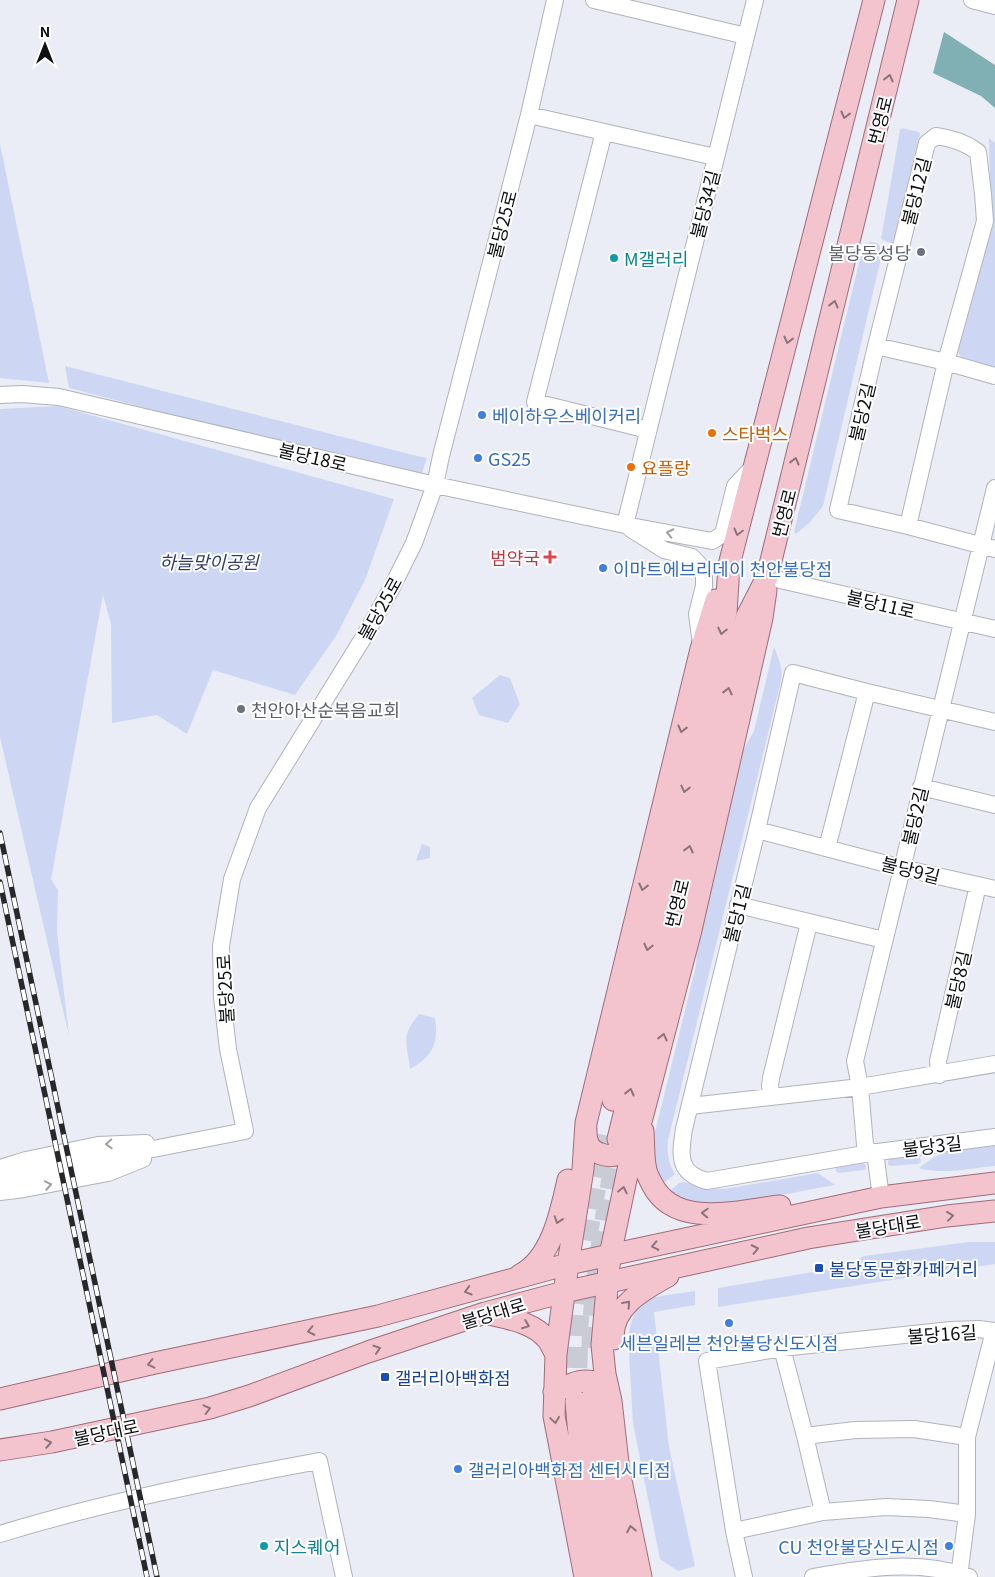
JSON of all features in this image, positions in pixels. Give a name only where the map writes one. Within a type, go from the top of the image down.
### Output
[{"type":"main road","name":"번영로","points":[[625,1132],[726,613],[729,565],[874,0]]},
{"type":"main road","name":"번영로","points":[[625,1132],[747,616],[767,577],[908,0]]},
{"type":"main road","points":[[582,1571],[554,1416],[554,1392],[556,1354],[583,1169],[586,1123],[701,649],[729,565]]},
{"type":"main road","points":[[638,1567],[619,1471],[602,1345],[610,1255],[620,1205],[625,1132],[693,921],[762,618],[767,577]]},
{"type":"main road","points":[[586,1123],[587,1142],[591,1149],[602,1155],[609,1156],[620,1153],[630,1145],[625,1132]]},
{"type":"main road","points":[[515,1278],[528,1271],[538,1260],[552,1238],[562,1209],[579,1136],[586,1123]]},
{"type":"main road","points":[[625,1132],[656,1191],[670,1206],[700,1214],[728,1213],[809,1204],[840,1206]]},
{"type":"main road","name":"불당대로","points":[[0,1399],[155,1363],[370,1318],[568,1264],[881,1197],[995,1183]]},
{"type":"main road","name":"불당대로","points":[[0,1450],[52,1442],[210,1408],[485,1313],[564,1292],[808,1238],[947,1216],[995,1212]]},
{"type":"main road","points":[[611,1401],[613,1333],[618,1314],[633,1297],[661,1280],[708,1260]]},
{"type":"main road","points":[[485,1313],[534,1328],[548,1340],[556,1354]]},
{"type":"main road","points":[[554,1392],[571,1384],[588,1380],[602,1384],[611,1401]]},
{"type":"main road","points":[[605,1577],[581,1457],[583,1400],[597,1456],[622,1577]]},
{"type":"street","name":"불당25로","points":[[176,1146],[245,1131],[228,1049],[222,997],[221,946],[232,879],[258,808],[324,703],[390,591],[414,543],[435,484],[555,0]]},
{"type":"street","points":[[594,0],[746,36]]},
{"type":"street","name":"불당34길","points":[[625,525],[755,0]]},
{"type":"street","points":[[972,0],[995,6]]},
{"type":"street","points":[[528,115],[715,157]]},
{"type":"street","points":[[604,132],[535,402],[648,430]]},
{"type":"street","name":"불당12길","points":[[876,346],[927,143],[936,136],[969,145],[978,152],[984,221],[946,362],[908,526]]},
{"type":"street","points":[[876,346],[946,362],[995,376]]},
{"type":"street","name":"불당2길","points":[[876,346],[838,510],[988,547]]},
{"type":"street","name":"불당18로","points":[[0,396],[22,394],[59,397],[435,484],[625,525],[712,541],[722,534],[735,486],[756,463]]},
{"type":"street","name":"불당2길","points":[[881,1197],[872,1152],[866,1145],[860,1087],[855,1061],[962,621],[988,547],[995,488]]},
{"type":"street","points":[[625,525],[664,550],[692,557],[704,570],[704,586],[697,614],[701,649]]},
{"type":"street","name":"불당11로","points":[[767,577],[995,629]]},
{"type":"street","name":"불당1길","points":[[872,1152],[707,1181],[696,1178],[686,1171],[680,1156],[684,1129],[793,673],[995,722]]},
{"type":"street","points":[[827,848],[867,692]]},
{"type":"street","points":[[921,786],[995,805]]},
{"type":"street","name":"불당9길","points":[[757,830],[902,868],[995,889]]},
{"type":"street","name":"불당8길","points":[[939,1075],[938,1061],[978,885]]},
{"type":"street","points":[[738,904],[884,940]]},
{"type":"street","points":[[772,1097],[771,1078],[809,923]]},
{"type":"street","points":[[690,1106],[860,1087],[995,1064]]},
{"type":"street","name":"불당3길","points":[[872,1152],[995,1137]]},
{"type":"street","points":[[0,1168],[26,1160],[107,1144],[148,1143],[176,1146]]},
{"type":"street","points":[[0,1179],[176,1146]]},
{"type":"street","points":[[0,1192],[108,1174],[176,1146]]},
{"type":"street","name":"불당16길","points":[[744,1577],[734,1531],[708,1355],[950,1330],[979,1329],[994,1331],[967,1437],[967,1514],[963,1576]]},
{"type":"street","points":[[782,1348],[823,1512]]},
{"type":"street","points":[[805,1436],[855,1430],[914,1429],[967,1437]]},
{"type":"street","points":[[0,1534],[40,1522],[213,1481],[319,1461],[344,1577]]},
{"type":"street","points":[[734,1531],[823,1512],[886,1507],[967,1514]]},
{"type":"street","points":[[638,1567],[649,1577]]},
{"type":"street","points":[[813,1577],[881,1567],[927,1568],[963,1576]]},
{"type":"green space","points":[[902,128],[919,132],[920,134],[893,243],[890,243],[881,239],[900,130]]},
{"type":"green space","points":[[989,138],[995,143],[995,368],[968,362],[960,356],[958,351],[991,223]]},
{"type":"green space","points":[[0,144],[49,383],[0,378]]},
{"type":"green space","points":[[870,242],[879,245],[882,254],[823,506],[810,522],[796,534],[794,532],[862,250]]},
{"type":"green space","points":[[65,366],[427,458],[422,473],[414,478],[69,388]]},
{"type":"green space","name":"하늘맞이공원","points":[[58,406],[394,499],[365,580],[336,636],[295,695],[213,670],[187,734],[157,715],[112,723],[111,624],[103,595],[51,879],[58,890],[57,932],[69,1036],[0,737],[0,409]]},
{"type":"green space","points":[[774,647],[781,668],[781,681],[668,1140],[668,1158],[675,1174],[664,1183],[655,1169],[655,1132],[696,966],[698,931],[738,759],[754,731]]},
{"type":"green space","points":[[500,675],[510,678],[520,704],[508,723],[479,715],[472,698]]},
{"type":"green space","points":[[422,844],[430,847],[430,858],[416,861]]},
{"type":"green space","points":[[419,1014],[435,1018],[435,1042],[424,1060],[410,1069],[406,1040],[409,1028]]},
{"type":"green space","points":[[965,1146],[995,1146],[995,1166],[946,1171],[919,1168],[941,1154]]},
{"type":"green space","points":[[920,1157],[921,1162],[918,1164],[888,1165],[890,1159]]},
{"type":"green space","points":[[863,1163],[866,1165],[865,1170],[838,1173],[836,1171],[838,1166]]},
{"type":"green space","points":[[818,1173],[835,1185],[756,1199],[713,1204],[682,1200],[670,1191],[679,1183],[684,1182],[706,1188],[725,1189]]},
{"type":"green space","points":[[969,1242],[995,1242],[995,1264],[718,1307],[718,1288],[831,1269],[844,1266],[864,1256]]},
{"type":"green space","points":[[695,1291],[695,1305],[654,1312],[669,1447],[695,1566],[678,1571],[660,1559],[633,1423],[628,1335],[637,1309],[648,1298]]},
{"type":"shaded area","points":[[944,32],[995,65],[995,108],[981,96],[933,73]]},
{"type":"tunnel","points":[[576,1400],[578,1325],[584,1253],[605,1135]]},
{"type":"tunnel","points":[[592,1348],[598,1272],[617,1146]]},
{"type":"railway","points":[[0,833],[157,1577]]},
{"type":"railway","points":[[0,882],[147,1577]]},
{"type":"place","name":"불당동성당","points":[[921,252]]},
{"type":"place","name":"M갤러리","points":[[614,258]]},
{"type":"place","name":"베이하우스베이커리","points":[[482,415]]},
{"type":"place","name":"스타벅스","points":[[712,433]]},
{"type":"place","name":"GS25","points":[[478,458]]},
{"type":"place","name":"요플랑","points":[[631,467]]},
{"type":"place","name":"범약국","points":[[550,557]]},
{"type":"place","name":"이마트에브리데이 천안불당점","points":[[603,568]]},
{"type":"place","name":"천안아산순복음교회","points":[[241,709]]},
{"type":"place","name":"불당동문화카페거리","points":[[819,1268]]},
{"type":"place","name":"세븐일레븐 천안불당신도시점","points":[[729,1323]]},
{"type":"place","name":"갤러리아백화점","points":[[385,1377]]},
{"type":"place","name":"갤러리아백화점 센터시티점","points":[[458,1469]]},
{"type":"place","name":"지스퀘어","points":[[264,1546]]},
{"type":"place","name":"CU 천안불당신도시점","points":[[949,1546]]}]
